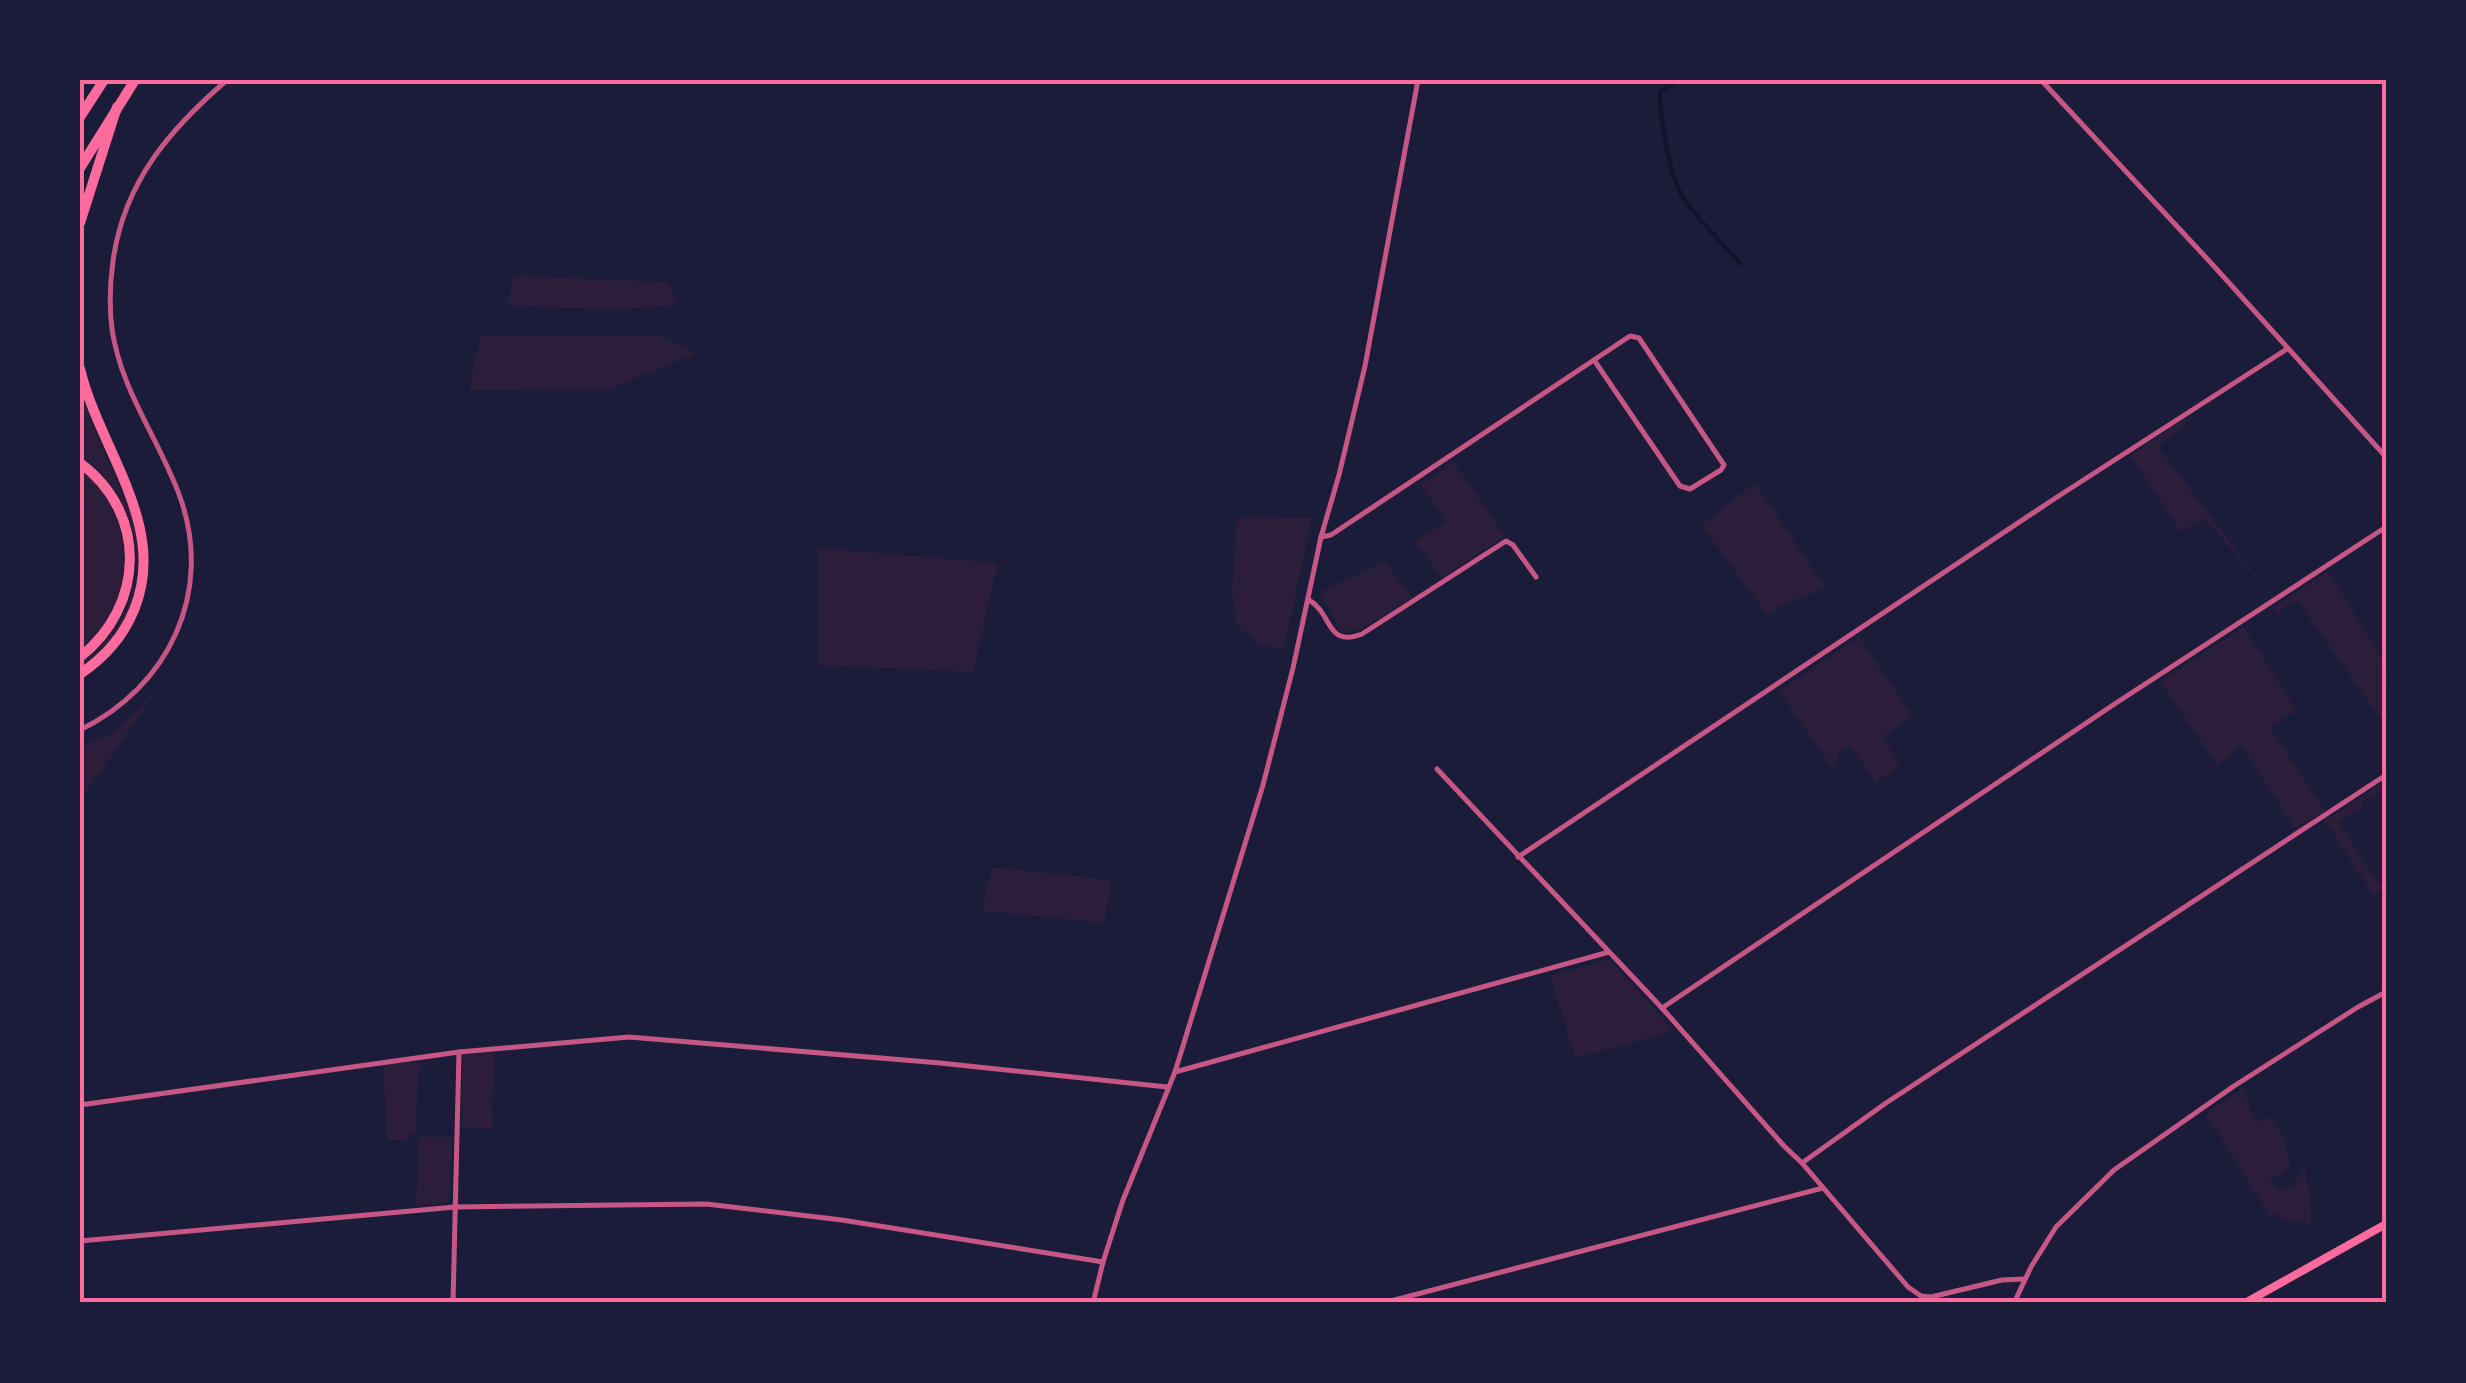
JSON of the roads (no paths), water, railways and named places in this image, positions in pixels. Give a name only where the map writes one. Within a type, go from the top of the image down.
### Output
[{"type":"highway","points":[[80,117],[104,80]]},
{"type":"highway","points":[[80,168],[135,80]]},
{"type":"highway","points":[[80,222],[117,108]]},
{"type":"highway","points":[[80,369],[95,416],[136,512],[144,566],[140,594],[128,624],[108,651],[80,674]]},
{"type":"highway","points":[[80,462],[115,500],[130,552],[126,592],[115,618],[80,656]]},
{"type":"main road","points":[[2245,1303],[2386,1224]]},
{"type":"street","points":[[80,730],[126,702],[151,676],[183,617],[192,562],[189,532],[169,469],[126,384],[112,328],[111,282],[122,219],[133,190],[160,146],[228,80]]},
{"type":"street","points":[[1094,1303],[1122,1200],[1174,1072],[1262,785],[1365,366],[1418,80]]},
{"type":"street","points":[[2041,80],[2386,458]]},
{"type":"street","points":[[1322,538],[1630,336],[1639,338],[1724,465],[1721,470],[1690,488],[1680,486],[1594,360]]},
{"type":"street","points":[[1518,857],[2054,499],[2287,349]]},
{"type":"street","points":[[1662,1008],[2386,527]]},
{"type":"street","points":[[1309,600],[1320,606],[1337,635],[1352,638],[1506,541],[1536,577]]},
{"type":"street","points":[[1438,770],[1662,1008],[1908,1287],[1921,1296],[1938,1296],[2002,1280],[2024,1280]]},
{"type":"street","points":[[1802,1163],[2386,775]]},
{"type":"street","points":[[1174,1072],[1609,952]]},
{"type":"street","points":[[2014,1303],[2056,1227],[2114,1170],[2234,1086],[2386,992]]},
{"type":"street","points":[[80,1105],[459,1052],[630,1037],[1167,1087]]},
{"type":"street","points":[[453,1303],[459,1052]]},
{"type":"street","points":[[1382,1303],[1823,1188]]},
{"type":"street","points":[[80,1241],[456,1207],[706,1204],[842,1220],[1103,1262]]},
{"type":"waterway","points":[[1679,80],[1660,92],[1674,178],[1690,208],[1741,264]]}]
